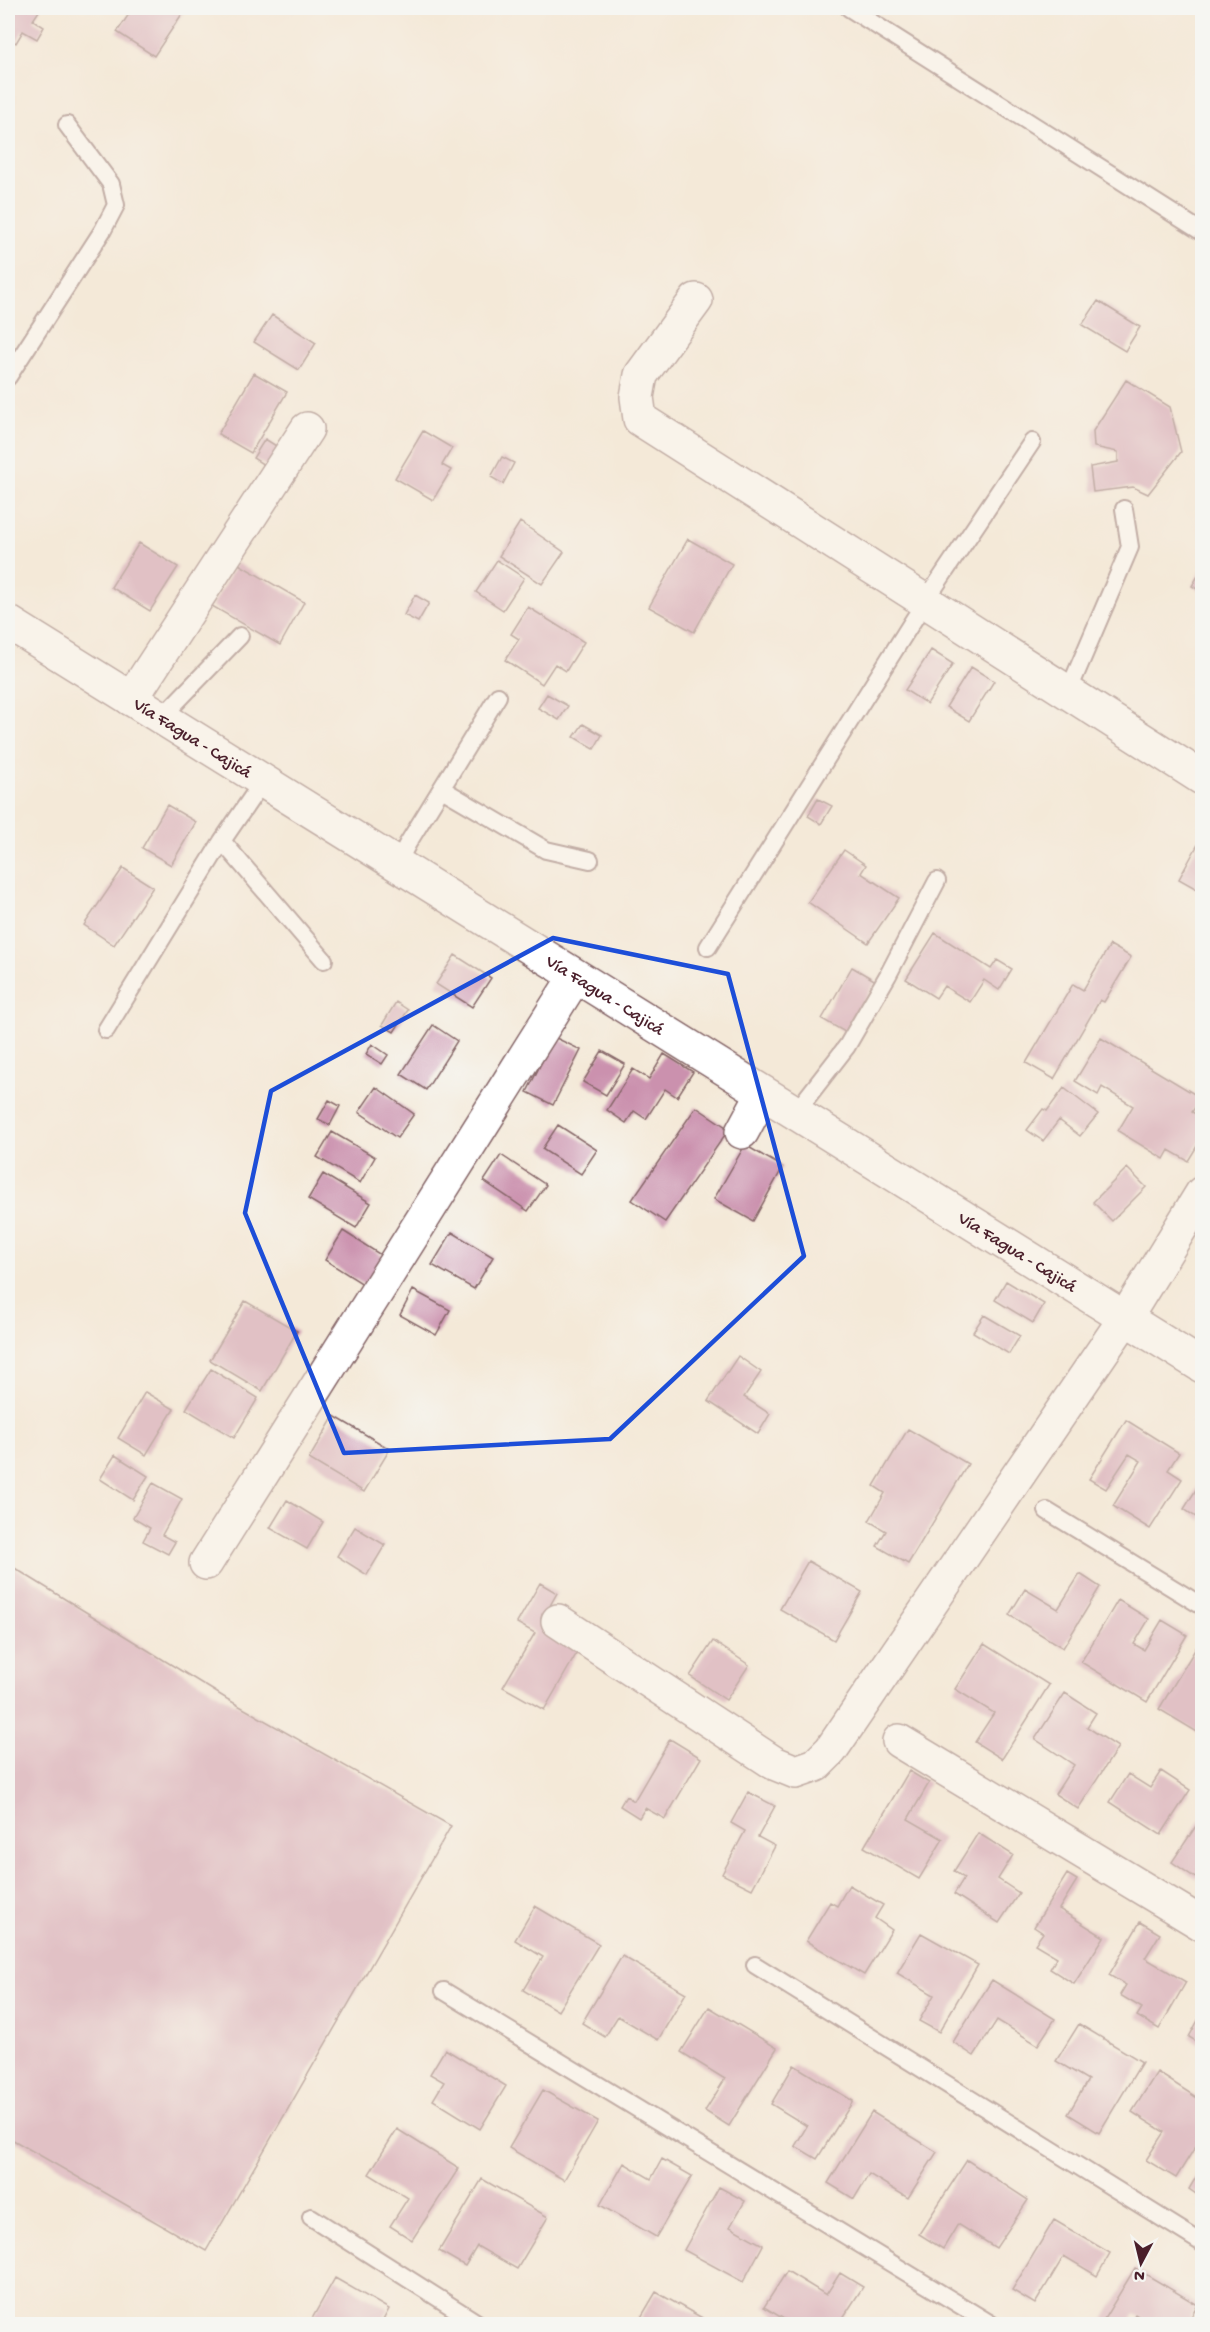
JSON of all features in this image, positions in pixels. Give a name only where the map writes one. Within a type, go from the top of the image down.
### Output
[{"type":"street","points":[[696,300],[642,375],[637,397],[640,419],[1203,778]]},
{"type":"street","points":[[131,699],[307,429]]},
{"type":"street","name":"Vía Fagua - Cajicá","points":[[8,622],[396,866],[1203,1366]]},
{"type":"street","points":[[206,1563],[575,977]]},
{"type":"street","points":[[742,1132],[763,1093]]},
{"type":"street","points":[[558,1621],[774,1762],[796,1772],[816,1765],[831,1750],[1126,1317],[1203,1193]]},
{"type":"street","points":[[899,1741],[1203,1924]]},
{"type":"lane","points":[[849,8],[1203,232]]},
{"type":"lane","points":[[8,377],[103,230],[116,205],[111,184],[67,124]]},
{"type":"lane","points":[[708,947],[926,600],[1032,442]]},
{"type":"lane","points":[[1068,692],[1130,547],[1124,509]]},
{"type":"lane","points":[[161,718],[240,636]]},
{"type":"lane","points":[[396,866],[498,696]]},
{"type":"lane","points":[[106,1030],[222,841],[263,781]]},
{"type":"lane","points":[[442,789],[546,850],[590,860]]},
{"type":"lane","points":[[222,841],[324,960]]},
{"type":"lane","points":[[795,1113],[847,1046],[888,975],[937,881]]},
{"type":"lane","points":[[1047,1511],[1203,1606]]},
{"type":"lane","points":[[755,1965],[1203,2242]]},
{"type":"lane","points":[[444,1991],[991,2325]]},
{"type":"lane","points":[[311,2217],[479,2325]]},
{"type":"highlighted area","points":[[553,938],[728,974],[804,1256],[610,1439],[344,1453],[245,1213],[271,1091]]},
{"type":"building","points":[[8,8],[41,8],[33,20],[44,27],[37,39],[23,31],[16,43],[8,37]]},
{"type":"building","points":[[133,8],[178,8],[184,11],[154,56],[117,32]]},
{"type":"building","points":[[1098,301],[1140,327],[1125,351],[1082,325]]},
{"type":"building","points":[[272,315],[316,343],[299,370],[254,342]]},
{"type":"building","points":[[254,373],[287,392],[251,453],[218,434]]},
{"type":"building","points":[[1126,380],[1170,407],[1181,452],[1148,494],[1133,487],[1093,492],[1090,467],[1118,462],[1118,452],[1094,447],[1093,431]]},
{"type":"building","points":[[423,431],[452,448],[442,465],[451,470],[433,500],[395,478]]},
{"type":"building","points":[[265,439],[281,449],[269,468],[253,458]]},
{"type":"building","points":[[502,457],[514,463],[503,484],[491,477]]},
{"type":"building","points":[[520,522],[564,552],[542,584],[499,556]]},
{"type":"building","points":[[688,539],[732,564],[694,632],[649,607]]},
{"type":"building","points":[[139,543],[178,567],[150,611],[111,587]]},
{"type":"building","points":[[497,560],[524,578],[503,610],[476,592]]},
{"type":"building","points":[[237,563],[304,602],[280,645],[212,606]]},
{"type":"building","points":[[1202,569],[1202,592],[1192,586]]},
{"type":"building","points":[[415,595],[429,603],[418,622],[404,615]]},
{"type":"building","points":[[528,607],[584,642],[566,671],[555,664],[542,684],[505,660],[519,639],[511,634]]},
{"type":"building","points":[[931,650],[953,664],[927,704],[905,690]]},
{"type":"building","points":[[971,667],[994,681],[969,721],[946,707]]},
{"type":"building","points":[[547,694],[568,706],[559,720],[538,708]]},
{"type":"building","points":[[583,724],[602,735],[594,749],[574,737]]},
{"type":"building","points":[[818,799],[832,806],[821,824],[808,816]]},
{"type":"building","points":[[167,805],[196,822],[171,865],[142,848]]},
{"type":"building","points":[[1202,837],[1202,892],[1179,879]]},
{"type":"building","points":[[844,850],[866,865],[861,873],[899,898],[868,943],[808,902]]},
{"type":"building","points":[[123,868],[153,887],[114,945],[84,925]]},
{"type":"building","points":[[935,933],[991,969],[997,960],[1012,969],[999,990],[984,980],[970,1002],[944,986],[936,998],[906,979]]},
{"type":"building","points":[[1110,945],[1131,957],[1104,1002],[1100,1000],[1054,1079],[1026,1063],[1073,984],[1083,990]]},
{"type":"building","points":[[455,955],[491,978],[472,1007],[436,984]]},
{"type":"building","points":[[852,967],[876,981],[845,1032],[822,1019]]},
{"type":"building","points":[[396,1002],[408,1010],[394,1032],[382,1025]]},
{"type":"building","points":[[433,1025],[457,1041],[426,1090],[401,1074]]},
{"type":"building","points":[[554,1037],[581,1050],[553,1105],[527,1092]]},
{"type":"building","points":[[1101,1038],[1201,1098],[1192,1112],[1202,1118],[1202,1138],[1188,1161],[1169,1150],[1164,1159],[1118,1131],[1133,1106],[1102,1087],[1098,1095],[1075,1081]]},
{"type":"building","points":[[372,1044],[388,1055],[382,1064],[366,1054]]},
{"type":"building","points":[[602,1051],[625,1064],[606,1095],[583,1082]]},
{"type":"building","points":[[664,1054],[693,1072],[677,1097],[665,1089],[646,1119],[634,1111],[626,1123],[607,1110],[633,1069],[649,1079]]},
{"type":"building","points":[[376,1087],[414,1114],[397,1138],[359,1112]]},
{"type":"building","points":[[1064,1088],[1098,1114],[1080,1136],[1059,1120],[1043,1141],[1027,1130],[1043,1109],[1047,1111]]},
{"type":"building","points":[[329,1100],[340,1106],[330,1125],[318,1119]]},
{"type":"building","points":[[696,1107],[729,1129],[665,1222],[632,1200]]},
{"type":"building","points":[[558,1125],[597,1150],[581,1174],[542,1149]]},
{"type":"building","points":[[332,1132],[375,1157],[360,1183],[317,1157]]},
{"type":"building","points":[[745,1145],[783,1167],[753,1221],[714,1199]]},
{"type":"building","points":[[501,1155],[546,1185],[528,1211],[484,1181]]},
{"type":"building","points":[[1127,1168],[1146,1187],[1112,1221],[1093,1202]]},
{"type":"building","points":[[323,1174],[371,1203],[356,1228],[308,1199]]},
{"type":"building","points":[[343,1231],[384,1257],[366,1286],[325,1260]]},
{"type":"building","points":[[452,1232],[493,1257],[474,1289],[432,1265]]},
{"type":"building","points":[[1006,1281],[1044,1304],[1033,1323],[995,1300]]},
{"type":"building","points":[[413,1290],[450,1310],[436,1335],[400,1315]]},
{"type":"building","points":[[245,1301],[297,1331],[262,1391],[210,1360]]},
{"type":"building","points":[[984,1315],[1020,1336],[1009,1354],[973,1332]]},
{"type":"building","points":[[738,1356],[761,1372],[744,1397],[770,1414],[758,1434],[708,1401]]},
{"type":"building","points":[[211,1369],[258,1398],[234,1438],[186,1409]]},
{"type":"building","points":[[145,1392],[174,1409],[146,1455],[118,1438]]},
{"type":"building","points":[[334,1416],[390,1449],[364,1492],[309,1459]]},
{"type":"building","points":[[1126,1420],[1179,1453],[1168,1470],[1182,1479],[1150,1529],[1113,1506],[1141,1461],[1129,1454],[1106,1489],[1089,1479]]},
{"type":"building","points":[[908,1429],[968,1464],[908,1564],[877,1546],[886,1531],[869,1521],[885,1493],[874,1486]]},
{"type":"building","points":[[115,1455],[148,1476],[133,1500],[100,1479]]},
{"type":"building","points":[[1202,1480],[1202,1521],[1184,1509]]},
{"type":"building","points":[[153,1483],[182,1499],[162,1535],[175,1542],[168,1554],[143,1541],[150,1528],[133,1518]]},
{"type":"building","points":[[287,1500],[323,1522],[307,1549],[270,1528]]},
{"type":"building","points":[[355,1527],[385,1545],[367,1575],[337,1556]]},
{"type":"building","points":[[808,1561],[862,1592],[834,1640],[780,1609]]},
{"type":"building","points":[[8,1564],[227,1699],[451,1826],[206,2251],[8,2137]]},
{"type":"building","points":[[1080,1574],[1100,1587],[1063,1648],[1009,1615],[1025,1589],[1058,1609]]},
{"type":"building","points":[[540,1583],[557,1593],[542,1620],[582,1644],[544,1710],[503,1687],[535,1633],[517,1623]]},
{"type":"building","points":[[1118,1600],[1149,1619],[1134,1644],[1144,1650],[1162,1620],[1187,1635],[1147,1702],[1081,1662]]},
{"type":"building","points":[[1202,1638],[1202,1735],[1159,1709]]},
{"type":"building","points":[[713,1641],[749,1665],[726,1700],[690,1676]]},
{"type":"building","points":[[984,1644],[1049,1685],[1002,1759],[975,1742],[994,1713],[955,1689]]},
{"type":"building","points":[[1065,1693],[1096,1713],[1087,1727],[1118,1747],[1078,1809],[1055,1794],[1074,1765],[1035,1739]]},
{"type":"building","points":[[670,1739],[701,1758],[665,1819],[645,1808],[639,1818],[620,1806],[626,1796],[634,1801]]},
{"type":"building","points":[[909,1771],[929,1783],[908,1819],[943,1839],[919,1879],[864,1847]]},
{"type":"building","points":[[1161,1771],[1190,1790],[1161,1835],[1110,1802],[1128,1774],[1150,1788]]},
{"type":"building","points":[[748,1792],[775,1806],[758,1837],[775,1846],[752,1889],[722,1874],[745,1831],[731,1823]]},
{"type":"building","points":[[1202,1817],[1202,1871],[1197,1879],[1172,1862]]},
{"type":"building","points":[[978,1833],[1013,1855],[998,1879],[1019,1893],[999,1923],[954,1894],[964,1878],[954,1871]]},
{"type":"building","points":[[1067,1874],[1077,1880],[1059,1909],[1104,1937],[1074,1984],[1050,1969],[1057,1957],[1035,1944],[1043,1933],[1034,1927]]},
{"type":"building","points":[[849,1885],[883,1905],[875,1918],[892,1930],[864,1975],[806,1941],[830,1902],[837,1906]]},
{"type":"building","points":[[535,1906],[599,1944],[558,2011],[523,1990],[543,1957],[515,1940]]},
{"type":"building","points":[[1140,1922],[1160,1934],[1145,1958],[1186,1982],[1159,2029],[1137,2016],[1142,2008],[1120,1995],[1126,1985],[1109,1975]]},
{"type":"building","points":[[921,1933],[978,1965],[939,2032],[919,2021],[934,1995],[897,1973]]},
{"type":"building","points":[[622,1956],[686,1993],[658,2040],[618,2016],[605,2037],[582,2023]]},
{"type":"building","points":[[992,1980],[1055,2019],[1038,2045],[997,2020],[974,2056],[953,2042]]},
{"type":"building","points":[[709,2007],[777,2048],[729,2126],[705,2111],[725,2079],[681,2052]]},
{"type":"building","points":[[1202,2013],[1202,2045],[1189,2037]]},
{"type":"building","points":[[1079,2024],[1142,2062],[1099,2133],[1068,2114],[1088,2080],[1056,2061]]},
{"type":"building","points":[[445,2049],[506,2086],[480,2129],[433,2100],[444,2082],[430,2074]]},
{"type":"building","points":[[794,2065],[853,2101],[817,2159],[795,2146],[807,2126],[771,2104]]},
{"type":"building","points":[[1157,2072],[1202,2101],[1202,2136],[1176,2178],[1146,2160],[1164,2132],[1132,2112]]},
{"type":"building","points":[[543,2090],[598,2121],[564,2180],[509,2148]]},
{"type":"building","points":[[872,2112],[937,2152],[908,2198],[869,2174],[854,2199],[828,2183]]},
{"type":"building","points":[[397,2129],[459,2168],[412,2240],[390,2226],[408,2198],[369,2174]]},
{"type":"building","points":[[662,2159],[692,2176],[656,2237],[600,2205],[624,2163],[651,2179]]},
{"type":"building","points":[[967,2160],[1028,2200],[996,2248],[958,2224],[943,2249],[919,2234]]},
{"type":"building","points":[[1202,2167],[1202,2198],[1189,2189]]},
{"type":"building","points":[[482,2179],[548,2217],[517,2269],[477,2246],[465,2266],[439,2251]]},
{"type":"building","points":[[719,2187],[745,2201],[730,2227],[763,2245],[743,2282],[684,2250]]},
{"type":"building","points":[[1054,2220],[1110,2253],[1097,2276],[1064,2256],[1035,2304],[1012,2290]]},
{"type":"building","points":[[1135,2268],[1198,2305],[1187,2324],[1151,2324],[1135,2314],[1129,2324],[1101,2324]]},
{"type":"building","points":[[787,2271],[826,2295],[840,2273],[863,2287],[839,2324],[792,2324],[764,2307]]},
{"type":"building","points":[[335,2278],[389,2309],[381,2324],[309,2324]]},
{"type":"building","points":[[656,2292],[713,2324],[637,2324]]}]
